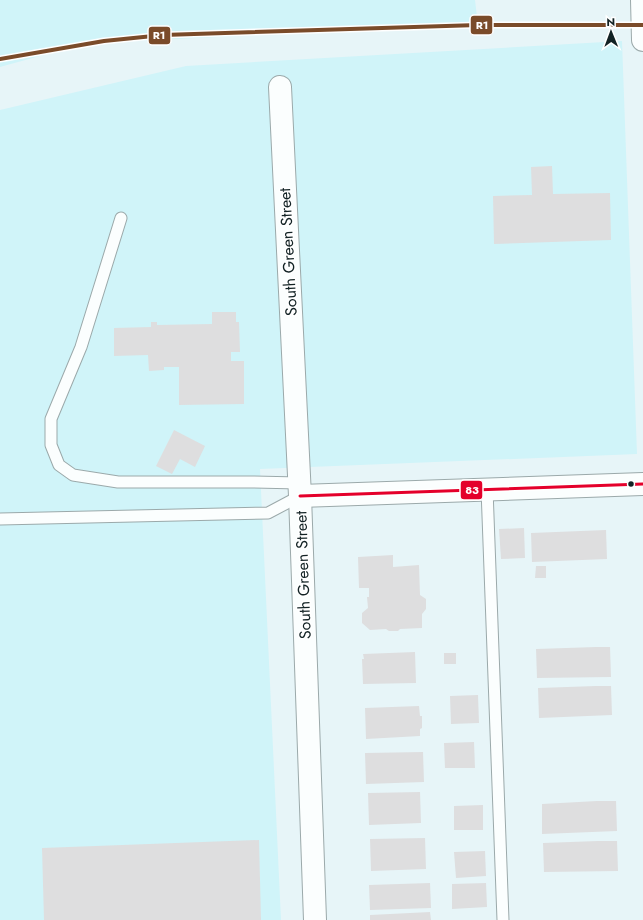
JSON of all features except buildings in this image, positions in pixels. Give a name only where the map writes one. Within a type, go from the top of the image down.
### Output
[{"type":"street","points":[[642,0],[643,40]]},
{"type":"street","name":"South Green Street","points":[[280,87],[299,490],[315,920]]},
{"type":"street","points":[[299,490],[487,489],[643,484]]},
{"type":"lane","points":[[121,218],[81,347],[51,419],[51,445],[60,465],[73,475],[118,482],[252,482],[299,490]]},
{"type":"lane","points":[[487,489],[503,920]]},
{"type":"lane","points":[[0,519],[268,513],[299,490]]},
{"type":"shaded area","points":[[0,0],[475,0],[478,25],[87,43],[0,67]]},
{"type":"shaded area","points":[[622,41],[637,454],[260,469],[281,920],[0,920],[0,110],[186,66]]},
{"type":"transit line","name":"R1","points":[[0,59],[104,41],[163,35],[478,25],[643,25]]},
{"type":"transit line","name":"83","points":[[300,496],[643,484]]}]
